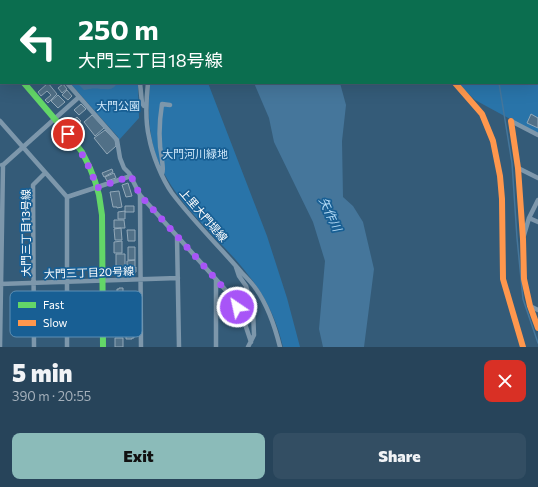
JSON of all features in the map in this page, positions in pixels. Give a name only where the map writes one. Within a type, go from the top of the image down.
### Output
[{"type":"street","points":[[25,84],[79,148],[87,162],[97,188],[102,216],[103,291]]},
{"type":"street","points":[[68,84],[117,140],[120,158],[124,168],[131,176],[140,195],[231,296],[243,318],[251,342]]},
{"type":"street","points":[[140,84],[142,103],[146,106]]},
{"type":"street","name":"上里大門堤線","points":[[148,84],[146,106],[148,137],[152,151],[162,174],[181,204],[256,288],[269,313],[280,347]]},
{"type":"street","points":[[456,84],[482,114],[493,141],[500,176],[502,200],[503,279],[523,347]]},
{"type":"street","points":[[0,347],[2,165],[80,97]]},
{"type":"street","points":[[162,174],[163,168],[160,148],[160,120],[162,104],[170,105]]},
{"type":"street","points":[[0,121],[67,197],[67,291]]},
{"type":"street","points":[[511,121],[538,135]]},
{"type":"street","points":[[511,121],[518,168],[524,278],[530,306],[538,328]]},
{"type":"street","points":[[518,168],[538,178]]},
{"type":"street","name":"大門三丁目13号線","points":[[33,291],[33,184],[46,173]]},
{"type":"street","points":[[67,197],[131,176]]},
{"type":"street","points":[[140,195],[140,291]]},
{"type":"street","points":[[523,239],[529,218],[538,200]]},
{"type":"street","points":[[529,218],[538,222]]},
{"type":"street","points":[[177,237],[179,347]]},
{"type":"street","points":[[236,266],[239,276],[246,286],[253,310],[254,335],[248,347]]},
{"type":"street","name":"大門三丁目20号線","points":[[0,284],[178,278]]},
{"type":"street","points":[[216,280],[216,347]]},
{"type":"street","points":[[530,306],[538,310]]},
{"type":"street","name":"大門三丁目13号線","points":[[34,337],[34,347]]},
{"type":"street","points":[[141,337],[141,347]]},
{"type":"green space","name":"大門公園","points":[[71,84],[138,84],[139,118],[119,140]]},
{"type":"green space","name":"大門河川緑地","points":[[150,84],[208,84],[267,236],[287,298],[300,347],[283,347],[278,328],[261,292],[236,261],[196,217],[171,185],[161,168],[154,149],[149,116]]},
{"type":"green space","points":[[458,84],[538,84],[538,134],[475,100]]},
{"type":"water","points":[[78,84],[116,84],[110,89],[84,90]]},
{"type":"water","name":"矢作川","points":[[254,84],[340,84],[346,105],[342,141],[343,197],[353,206],[363,222],[374,269],[364,347],[323,347],[319,329],[325,261],[313,222],[274,142],[269,118]]},
{"type":"building","points":[[49,84],[57,94],[48,103],[45,100],[51,95],[47,91],[41,96],[38,92]]},
{"type":"building","points":[[63,84],[67,89],[62,93],[58,88]]},
{"type":"building","points":[[67,90],[72,96],[68,100],[62,95]]},
{"type":"building","points":[[58,95],[65,102],[58,108],[51,101]]},
{"type":"building","points":[[81,104],[86,109],[79,115],[74,110]]},
{"type":"building","points":[[531,114],[538,118],[538,128],[527,123]]},
{"type":"building","points":[[92,115],[104,128],[95,136],[84,122]]},
{"type":"building","points":[[77,117],[81,121],[75,127],[71,122]]},
{"type":"building","points":[[105,130],[115,140],[116,146],[107,154],[94,138]]},
{"type":"building","points":[[112,169],[113,172],[104,177],[102,173]]},
{"type":"building","points":[[114,173],[116,178],[107,181],[105,177]]},
{"type":"building","points":[[128,183],[132,196],[126,197],[122,185]]},
{"type":"building","points":[[119,191],[122,207],[117,208],[113,207],[110,192]]},
{"type":"building","points":[[125,206],[134,206],[134,212],[125,212]]},
{"type":"building","points":[[125,211],[125,219],[118,219],[118,212]]},
{"type":"building","points":[[114,220],[124,220],[125,228],[114,228]]},
{"type":"building","points":[[121,228],[122,240],[115,240],[114,229]]},
{"type":"building","points":[[127,230],[135,230],[135,241],[128,241]]},
{"type":"building","points":[[122,241],[122,253],[114,253],[114,242]]},
{"type":"building","points":[[128,247],[135,247],[135,260],[128,260]]},
{"type":"building","points":[[116,254],[125,254],[125,275],[116,275]]},
{"type":"building","points":[[135,260],[135,266],[127,266],[127,261]]},
{"type":"building","points":[[129,267],[136,267],[136,272],[129,272]]},
{"type":"building","points":[[123,288],[123,291],[117,291],[117,289]]},
{"type":"building","points":[[126,337],[134,337],[132,339],[126,339]]},
{"type":"building","points":[[115,338],[123,338],[123,347],[115,347]]},
{"type":"waterway","points":[[499,84],[512,163],[523,299],[538,343]]},
{"type":"traffic: fast","points":[[25,84],[82,152],[95,181],[102,215],[103,291]]},
{"type":"traffic: fast","points":[[103,337],[103,347]]},
{"type":"traffic: slow","points":[[456,84],[482,114],[493,141],[500,176],[502,199],[503,279],[523,347]]},
{"type":"traffic: slow","points":[[511,121],[518,168],[524,279],[530,306],[538,328]]},
{"type":"route","points":[[68,134],[79,148],[87,162],[97,188],[131,176],[140,195],[231,296],[237,307]]}]
